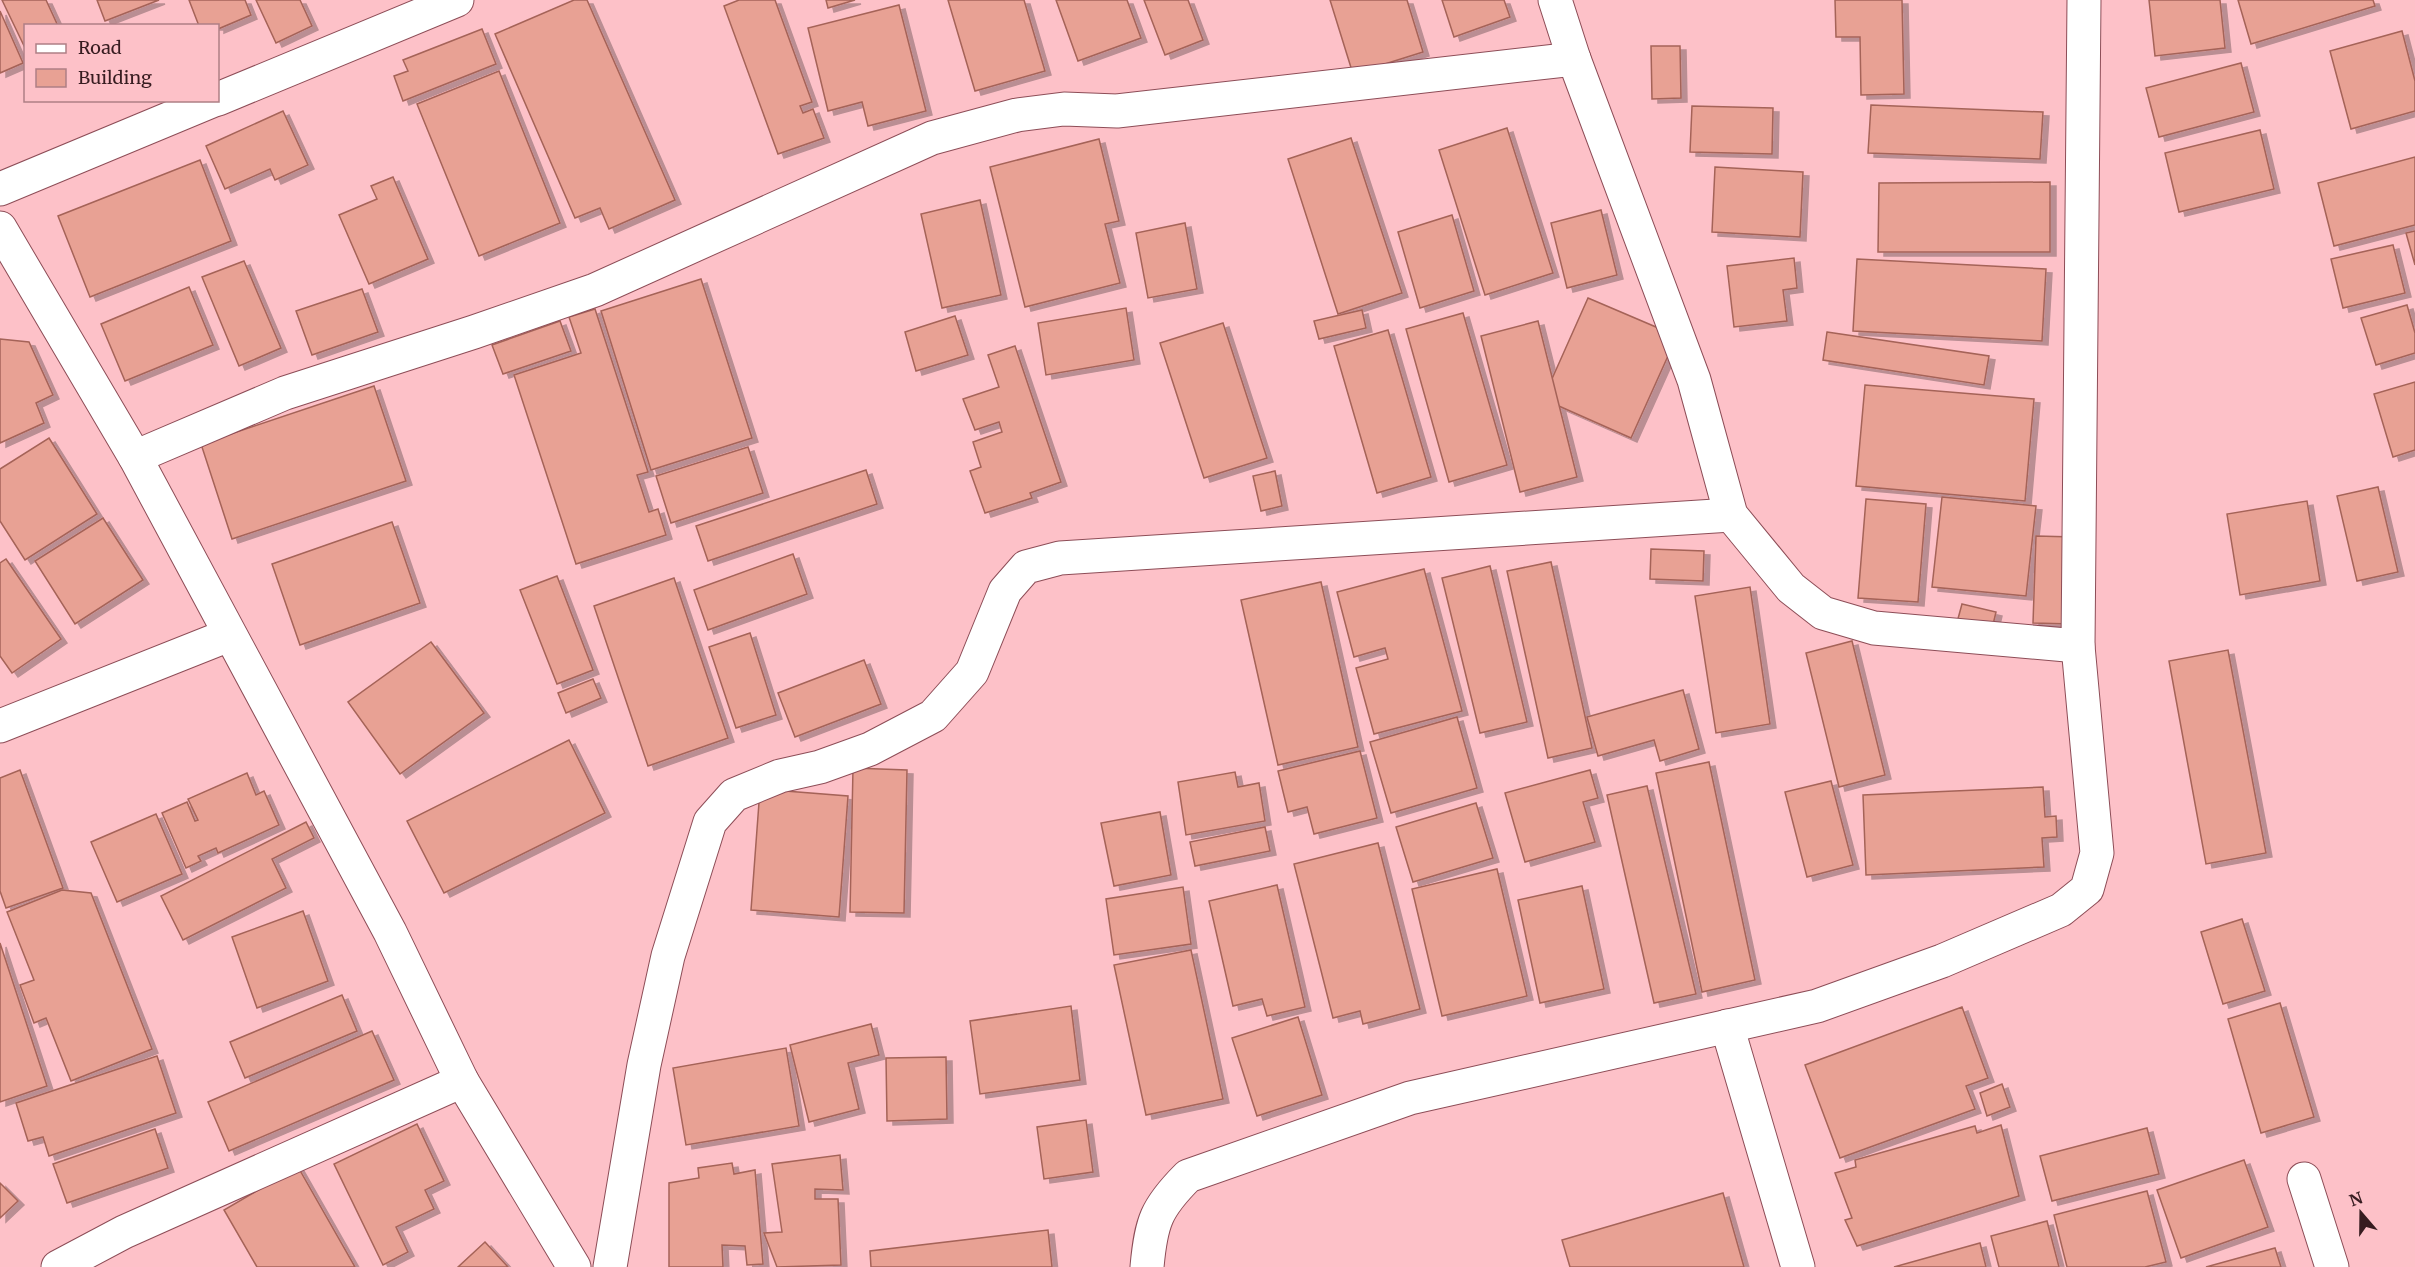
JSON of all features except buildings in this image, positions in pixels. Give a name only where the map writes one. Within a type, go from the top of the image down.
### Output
[{"type":"street","points":[[219,99],[457,0]]},
{"type":"street","points":[[1555,0],[1574,59],[1694,380],[1731,515],[1791,588],[1823,613],[1874,628],[2078,646]]},
{"type":"street","points":[[1148,1267],[1149,1238],[1163,1201],[1188,1176],[1410,1098],[1817,1006],[1942,961],[2061,910],[2087,889],[2097,853],[2078,646],[2084,0]]},
{"type":"street","points":[[135,457],[285,393],[474,333],[595,290],[932,138],[1017,115],[1064,109],[1117,111],[1574,59]]},
{"type":"street","points":[[0,189],[211,102]]},
{"type":"street","points":[[0,228],[135,457],[390,932],[462,1081],[574,1267]]},
{"type":"street","points":[[610,1267],[644,1065],[684,900],[710,822],[734,795],[780,776],[820,767],[870,750],[933,716],[972,672],[1005,591],[1026,567],[1060,558],[1731,515]]},
{"type":"street","points":[[0,726],[229,635]]},
{"type":"street","points":[[1727,1026],[1798,1267]]},
{"type":"street","points":[[66,1265],[124,1232],[462,1081]]},
{"type":"street","points":[[2304,1179],[2332,1267]]}]
